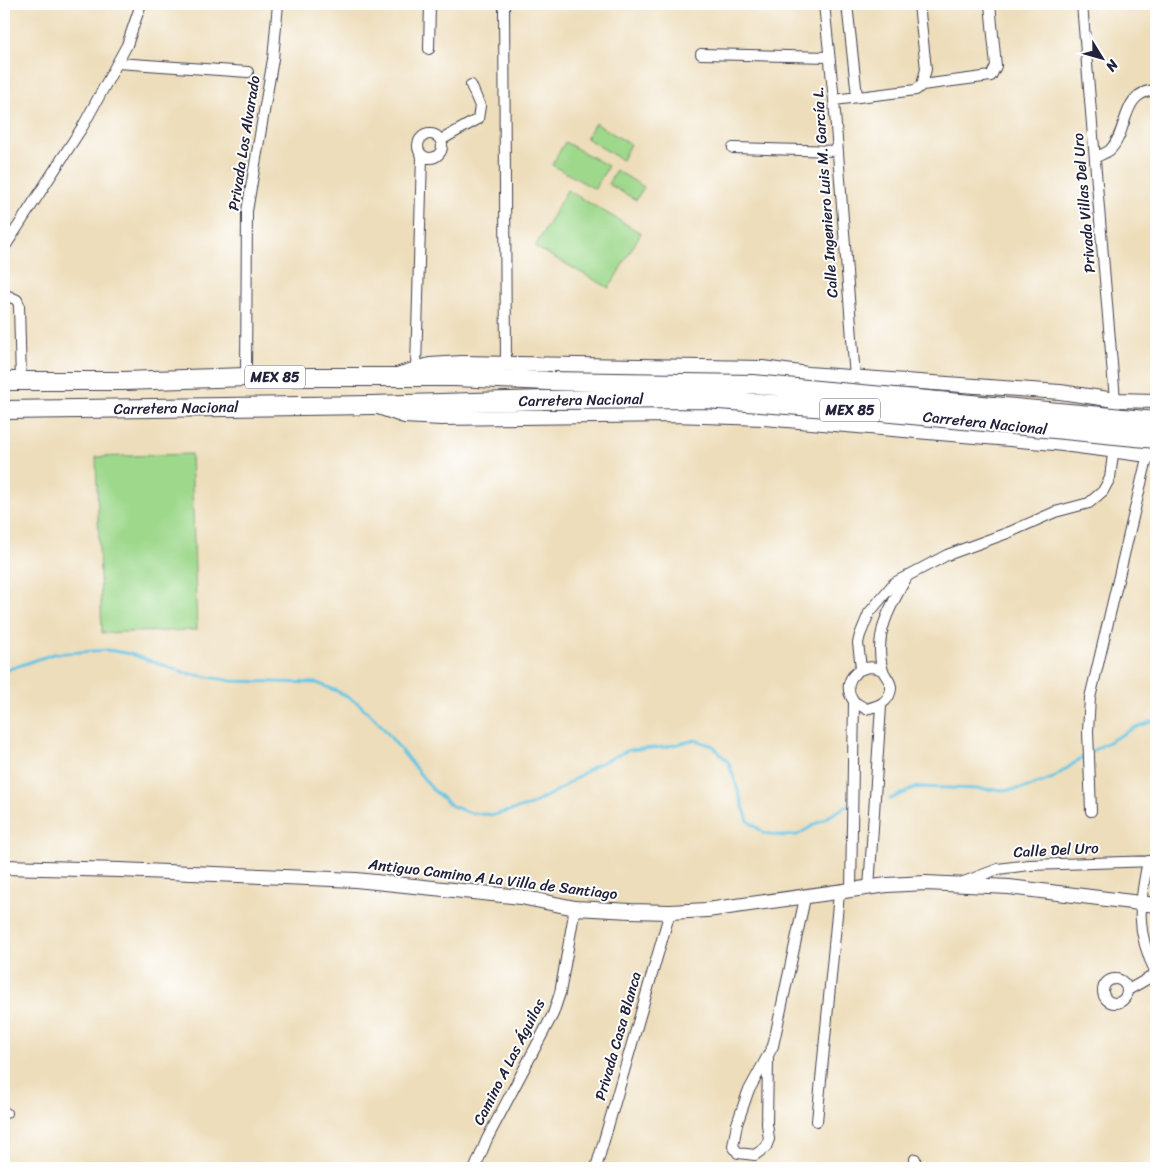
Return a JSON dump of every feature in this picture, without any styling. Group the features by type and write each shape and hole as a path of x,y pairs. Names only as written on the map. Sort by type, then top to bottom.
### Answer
{"highway":[{"name":"Carretera Nacional","path":"12,381 123,381 246,376 753,384 1156,421"},
{"name":"Carretera Nacional","path":"4,410 373,405 543,400 705,399 881,412 1154,449"}],"street":[{"path":"4,248 83,126 118,63 141,4"},
{"name":"Privada Los Alvarado","path":"246,376 247,211 272,67 278,4"},
{"path":"429,49 430,4"},
{"path":"504,4 506,363"},
{"name":"Calle Ingeniero Luis M. García L.","path":"824,4 834,100 854,378"},
{"path":"847,4 857,96"},
{"path":"919,4 926,69 922,85"},
{"path":"834,100 916,90 922,85 991,76 996,66 990,4"},
{"name":"Privada Villas Del Uro","path":"861,668 858,643 869,613 890,586 947,555 1010,532 1055,512 1089,503 1103,491 1110,478 1114,452 1116,400 1082,4"},
{"path":"701,54 829,58"},
{"path":"118,63 248,72"},
{"path":"441,140 478,119 480,106 470,84"},
{"path":"1096,157 1108,152 1115,143 1136,96 1147,90 1156,90"},
{"path":"416,368 422,156 418,148 420,139 429,134 441,140"},
{"path":"422,156 436,157 441,150 441,140"},
{"path":"733,148 838,151"},
{"path":"4,294 17,300 19,304 12,381"},
{"name":"MEX 85","path":"394,377 416,368 462,363 729,366 854,378 1060,392 1116,400 1156,401"},
{"path":"1055,443 1065,440 1072,434 1078,420 1076,405 1069,397 1060,392"},
{"name":"MEX 85","path":"373,405 404,416 421,418 674,415 764,418 1055,443 1114,452 1154,449"},
{"path":"1091,811 1088,745 1090,698 1154,449 1152,428 1156,414"},
{"path":"882,670 880,635 884,619 908,575"},
{"path":"818,1121 845,892 854,701 849,690 852,677 861,668 868,666 882,670 889,678 891,688 887,699 881,706 869,888"},
{"path":"854,701 866,708 881,706"},
{"path":"1128,990 1156,974 1144,940 1139,902 1152,861"},
{"name":"Calle Del Uro","path":"960,883 998,869 1029,865 1152,861"},
{"name":"Antiguo Camino A La Villa de Santiago","path":"4,867 130,870 374,882 521,897 576,908 670,912 805,898 897,885 960,883 1009,886 1156,905"},
{"path":"768,1058 768,1139 766,1147 756,1156 738,1153 733,1146 741,1109 748,1092 768,1058 784,1002 805,898"},
{"name":"Camino A Las Águilas","path":"474,1168 487,1139 553,1014 560,993 576,908"},
{"name":"Privada Casa Blanca","path":"596,1168 670,912"}],"green space":[{"path":"595,123 630,144 622,160 586,138"},
{"path":"565,142 608,166 595,189 552,165"},
{"path":"616,170 644,187 636,200 608,184"},
{"path":"567,190 641,233 609,288 535,247"},
{"path":"191,454 197,630 102,633 96,457"}],"waterway":[{"path":"4,671 53,654 108,650 131,654 185,673 232,681 317,683 337,691 358,703 380,724 433,790 452,806 471,813 494,815 531,805 560,789 594,766 629,750 665,747 695,740 713,746 729,763 748,821 764,833 784,836 797,835 850,804"},
{"path":"1092,751 1134,728 1156,720"},
{"path":"890,799 918,787 1010,790 1029,787 1053,778 1086,755"}]}
